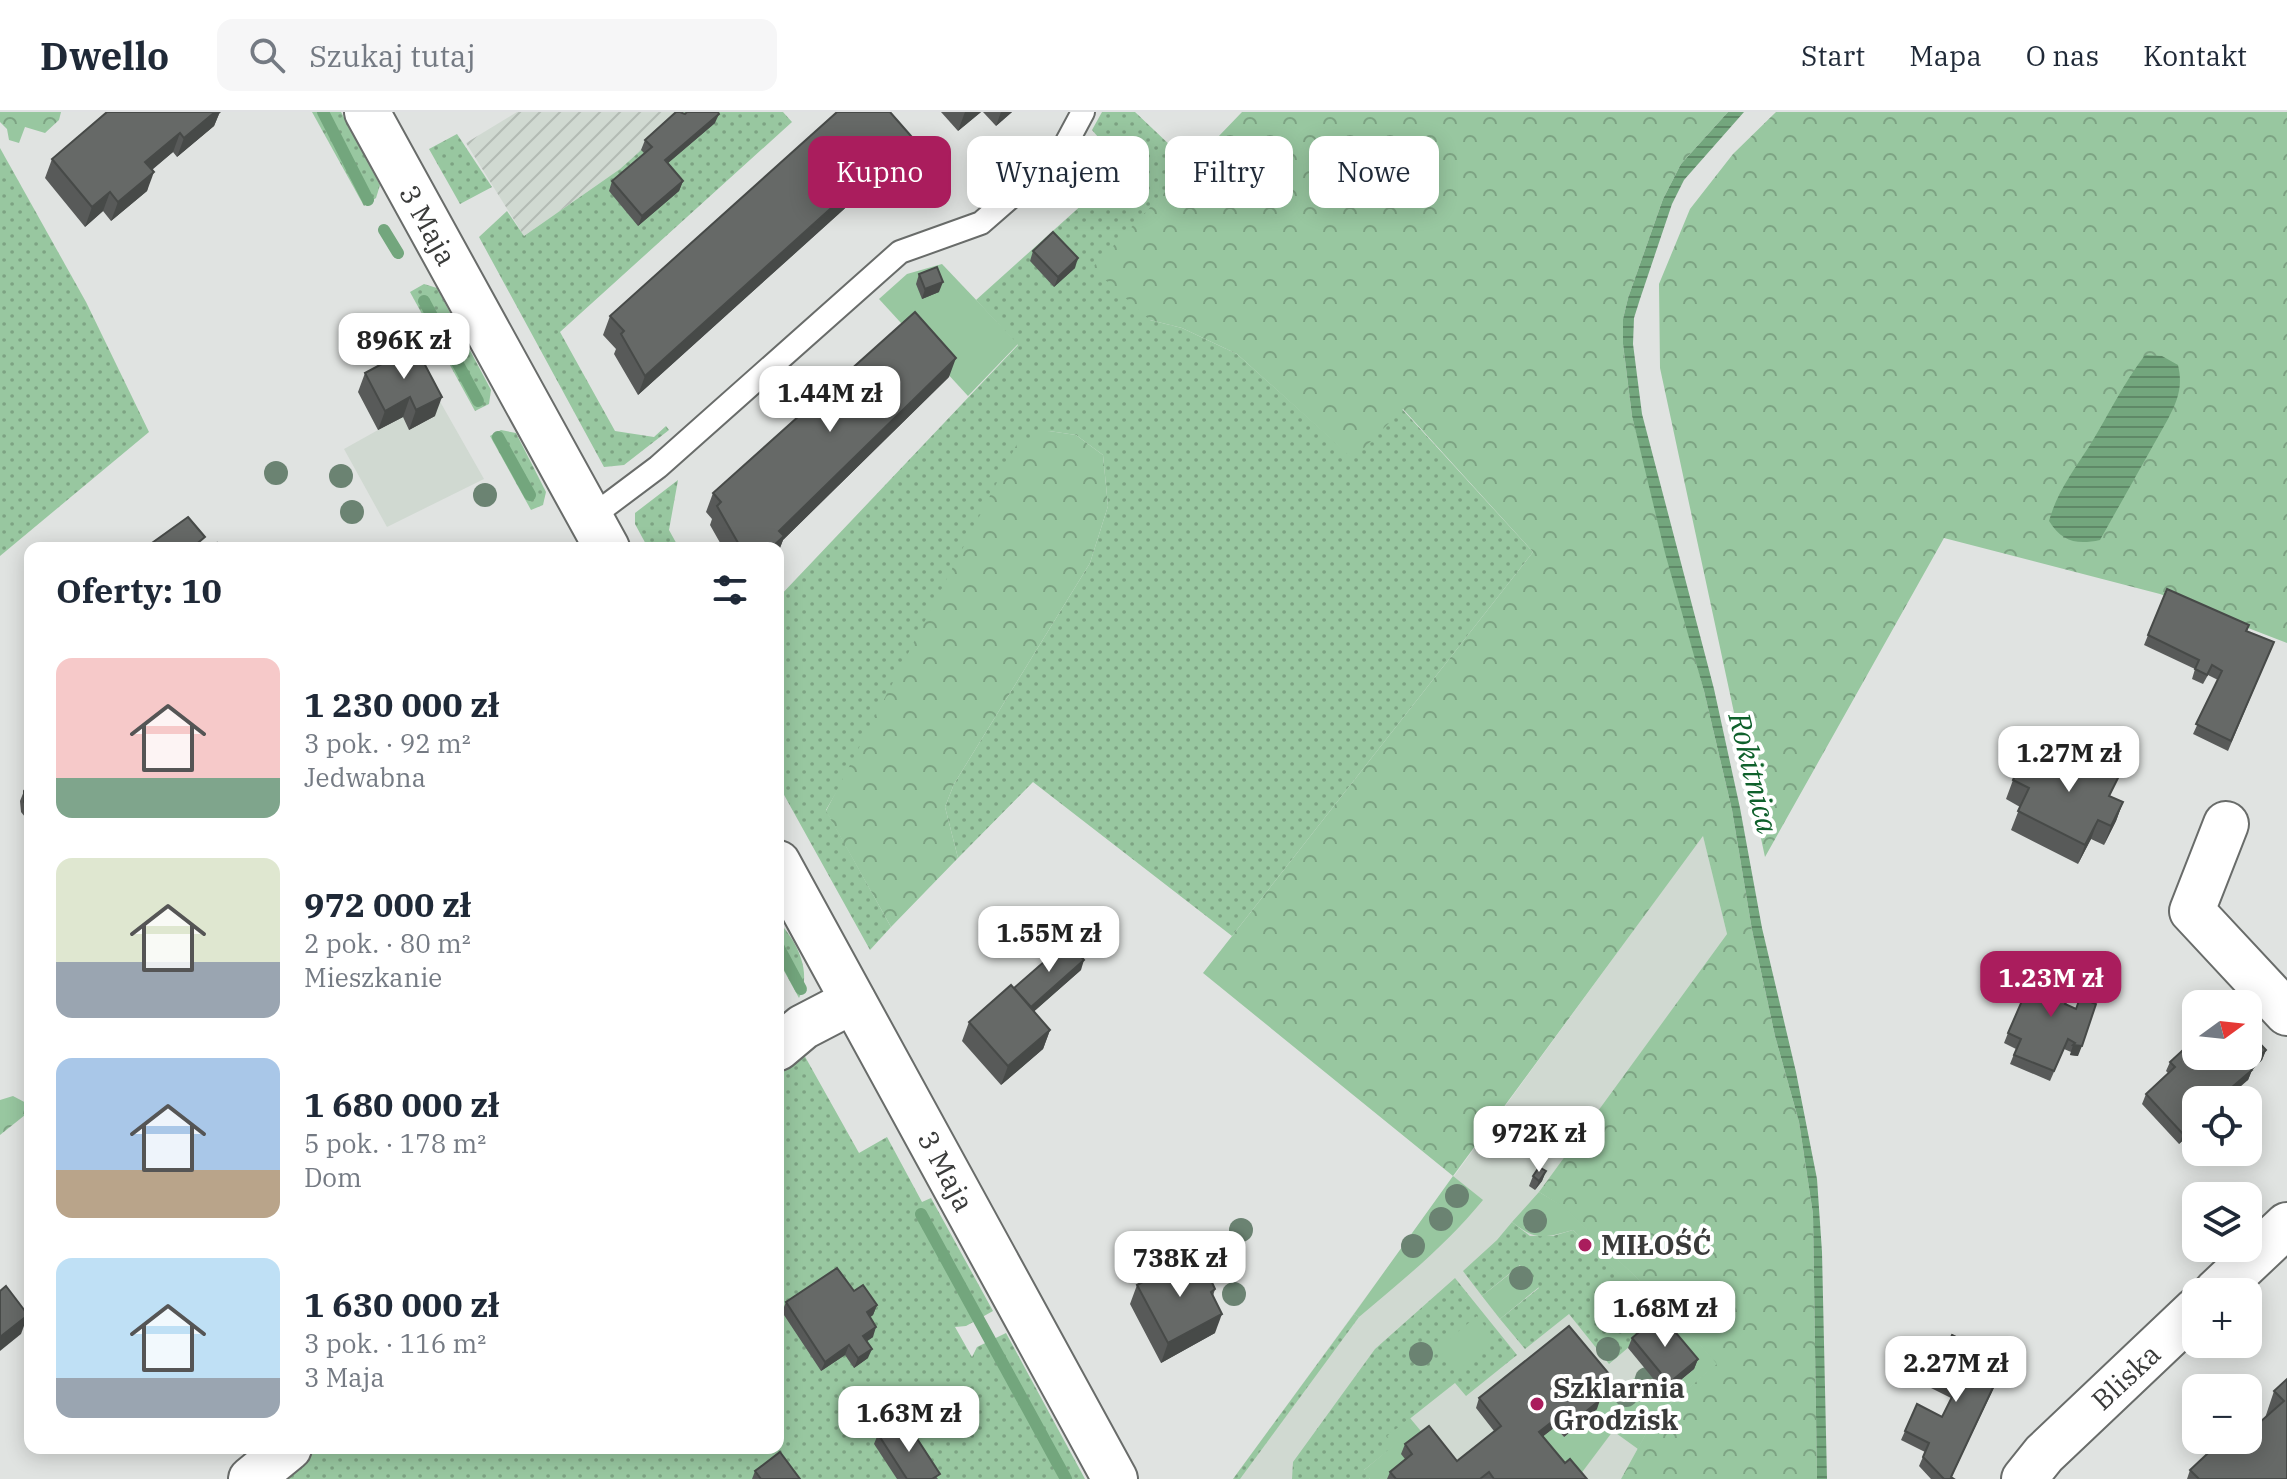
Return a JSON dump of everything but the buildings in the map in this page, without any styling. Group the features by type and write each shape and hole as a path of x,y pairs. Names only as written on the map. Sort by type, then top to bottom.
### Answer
{"street":[{"name":"3 Maja","path":"367,112 599,533"},
{"path":"2226,824 2192,911 2287,1013"},
{"name":"3 Maja","path":"784,874 1115,1479"},
{"path":"784,1043 803,1027 853,1001"},
{"path":"2231,1278 2287,1225"},
{"name":"Bliska","path":"2024,1479 2044,1454 2182,1323"},
{"path":"251,1479 282,1454"}],"lane":[{"path":"599,533 658,467 900,252 981,223 1061,153 1083,112"}],"shaded area":[{"path":"517,112 684,112 620,169 524,236 466,143"},
{"path":"1728,112 1744,112 1684,180 1672,204 1634,318 1633,344 1642,414 1714,689 1817,1179 1822,1252 1827,1479 1817,1479 1813,1214 1799,1122 1775,1036 1752,930 1732,810 1704,691 1665,553 1632,416 1623,344 1623,319 1628,298 1663,199 1681,164"},
{"path":"2145,355 2162,356 2178,365 2180,386 2174,406 2100,540 2084,542 2065,538 2049,521 2052,510 2066,482"},
{"path":"417,361 484,479 387,527 344,449 378,430 358,392"},
{"path":"1703,835 1727,934 1540,1192 1717,1364 1655,1417 1621,1479 1233,1479"}],"green space":[{"path":"0,112 61,112 59,120 45,133 25,127 19,143 9,140 7,129 0,122"},
{"path":"312,112 341,112 380,185 376,198 364,206"},
{"path":"684,112 783,112 792,122 560,332 615,431 654,437 666,426 669,430 624,465 604,467 479,237 507,211 524,236 620,169"},
{"path":"1102,112 1135,112 1165,140 1165,208 1181,208 1150,320 1182,328 1237,354 1353,458 1402,409 1533,552 1232,936 1033,782 958,858 945,807 954,784 1090,563 1108,506 1103,455 1076,435 1049,431 826,810 891,927 870,950 784,795 784,592 1018,345 976,300 1078,208 1149,208 1149,136 1097,136 1092,130"},
{"path":"1242,112 1728,112 1681,164 1663,199 1628,298 1623,319 1623,344 1632,416 1704,691 1732,810 1752,930 1775,1036 1799,1122 1813,1214 1817,1479 1621,1479 1655,1417 1716,1364 1672,1312 1563,1207 1539,1192 1727,934 1703,836 1453,1176 1203,973 1533,552 1403,409 1353,459 1237,354 1182,328 1150,320 1092,268 1165,192 1165,208 1293,208 1293,136 1219,136"},
{"path":"1776,112 2287,112 2287,643 2160,594 1944,538 1765,857 1660,368 1659,284 1690,209 1733,154"},
{"path":"457,134 492,187 460,204 429,149"},
{"path":"0,148 86,302 149,432 0,556"},
{"path":"942,264 1018,344 968,396 879,299 907,274"},
{"path":"424,284 437,288 491,390 489,404 475,411 410,292"},
{"path":"501,430 516,433 546,492 543,505 531,510 490,436"},
{"path":"1049,431 1076,435 1103,455 1108,506 1090,563 954,784 945,807 958,858 891,927 826,811 1018,442"},
{"path":"678,480 669,530 676,542 645,542 635,524 635,513"},
{"path":"784,928 796,947 803,967 803,988 799,998 784,971"},
{"path":"803,1053 859,1153 887,1137 922,1202 931,1198 993,1311 966,1326 955,1327 972,1357 977,1347 1006,1333 1085,1479 283,1479 311,1454 784,1454 784,1068"},
{"path":"13,1096 24,1102 24,1116 0,1135 0,1100"},
{"path":"1453,1176 1483,1200 1408,1276 1359,1317 1354,1314"},
{"path":"1539,1192 1563,1206 1672,1312 1717,1364 1655,1417 1638,1449 1613,1431 1577,1479 1536,1442 1555,1427 1564,1437 1596,1410 1590,1399 1606,1385 1607,1379 1619,1391 1645,1369 1666,1393 1694,1369 1626,1288 1629,1284 1573,1230 1541,1236 1512,1222"},
{"path":"1512,1222 1530,1236 1553,1236 1573,1230 1630,1284 1626,1288 1656,1324 1609,1364 1569,1314 1525,1349 1500,1319 1539,1288 1520,1265 1482,1296 1463,1271"},
{"path":"1521,1265 1539,1287 1500,1319 1482,1296"},
{"path":"1455,1278 1517,1355 1466,1396 1455,1383 1388,1436 1395,1445 1364,1470 1370,1479 1292,1479 1293,1462 1375,1349"},
{"path":"1354,1314 1359,1317 1240,1479 1233,1479"},
{"path":"1477,1316 1495,1339 1457,1371 1438,1348"},
{"path":"1410,1418 1425,1436 1402,1454 1409,1463 1389,1479 1370,1479 1363,1471 1394,1445 1387,1436"}],"waterway":[{"path":"323,112 368,200"},
{"path":"384,230 398,253"},
{"path":"424,301 478,401"},
{"path":"498,437 530,495"},
{"path":"784,957 801,989"},
{"path":"921,1214 1066,1479"}],"place":[{"name":"MIŁOŚĆ","path":"1585,1245"},
{"name":"Szklarnia Grodzisk","path":"1537,1404"}],"water label":[{"name":"Rokitnica","path":"1753,773"}]}
